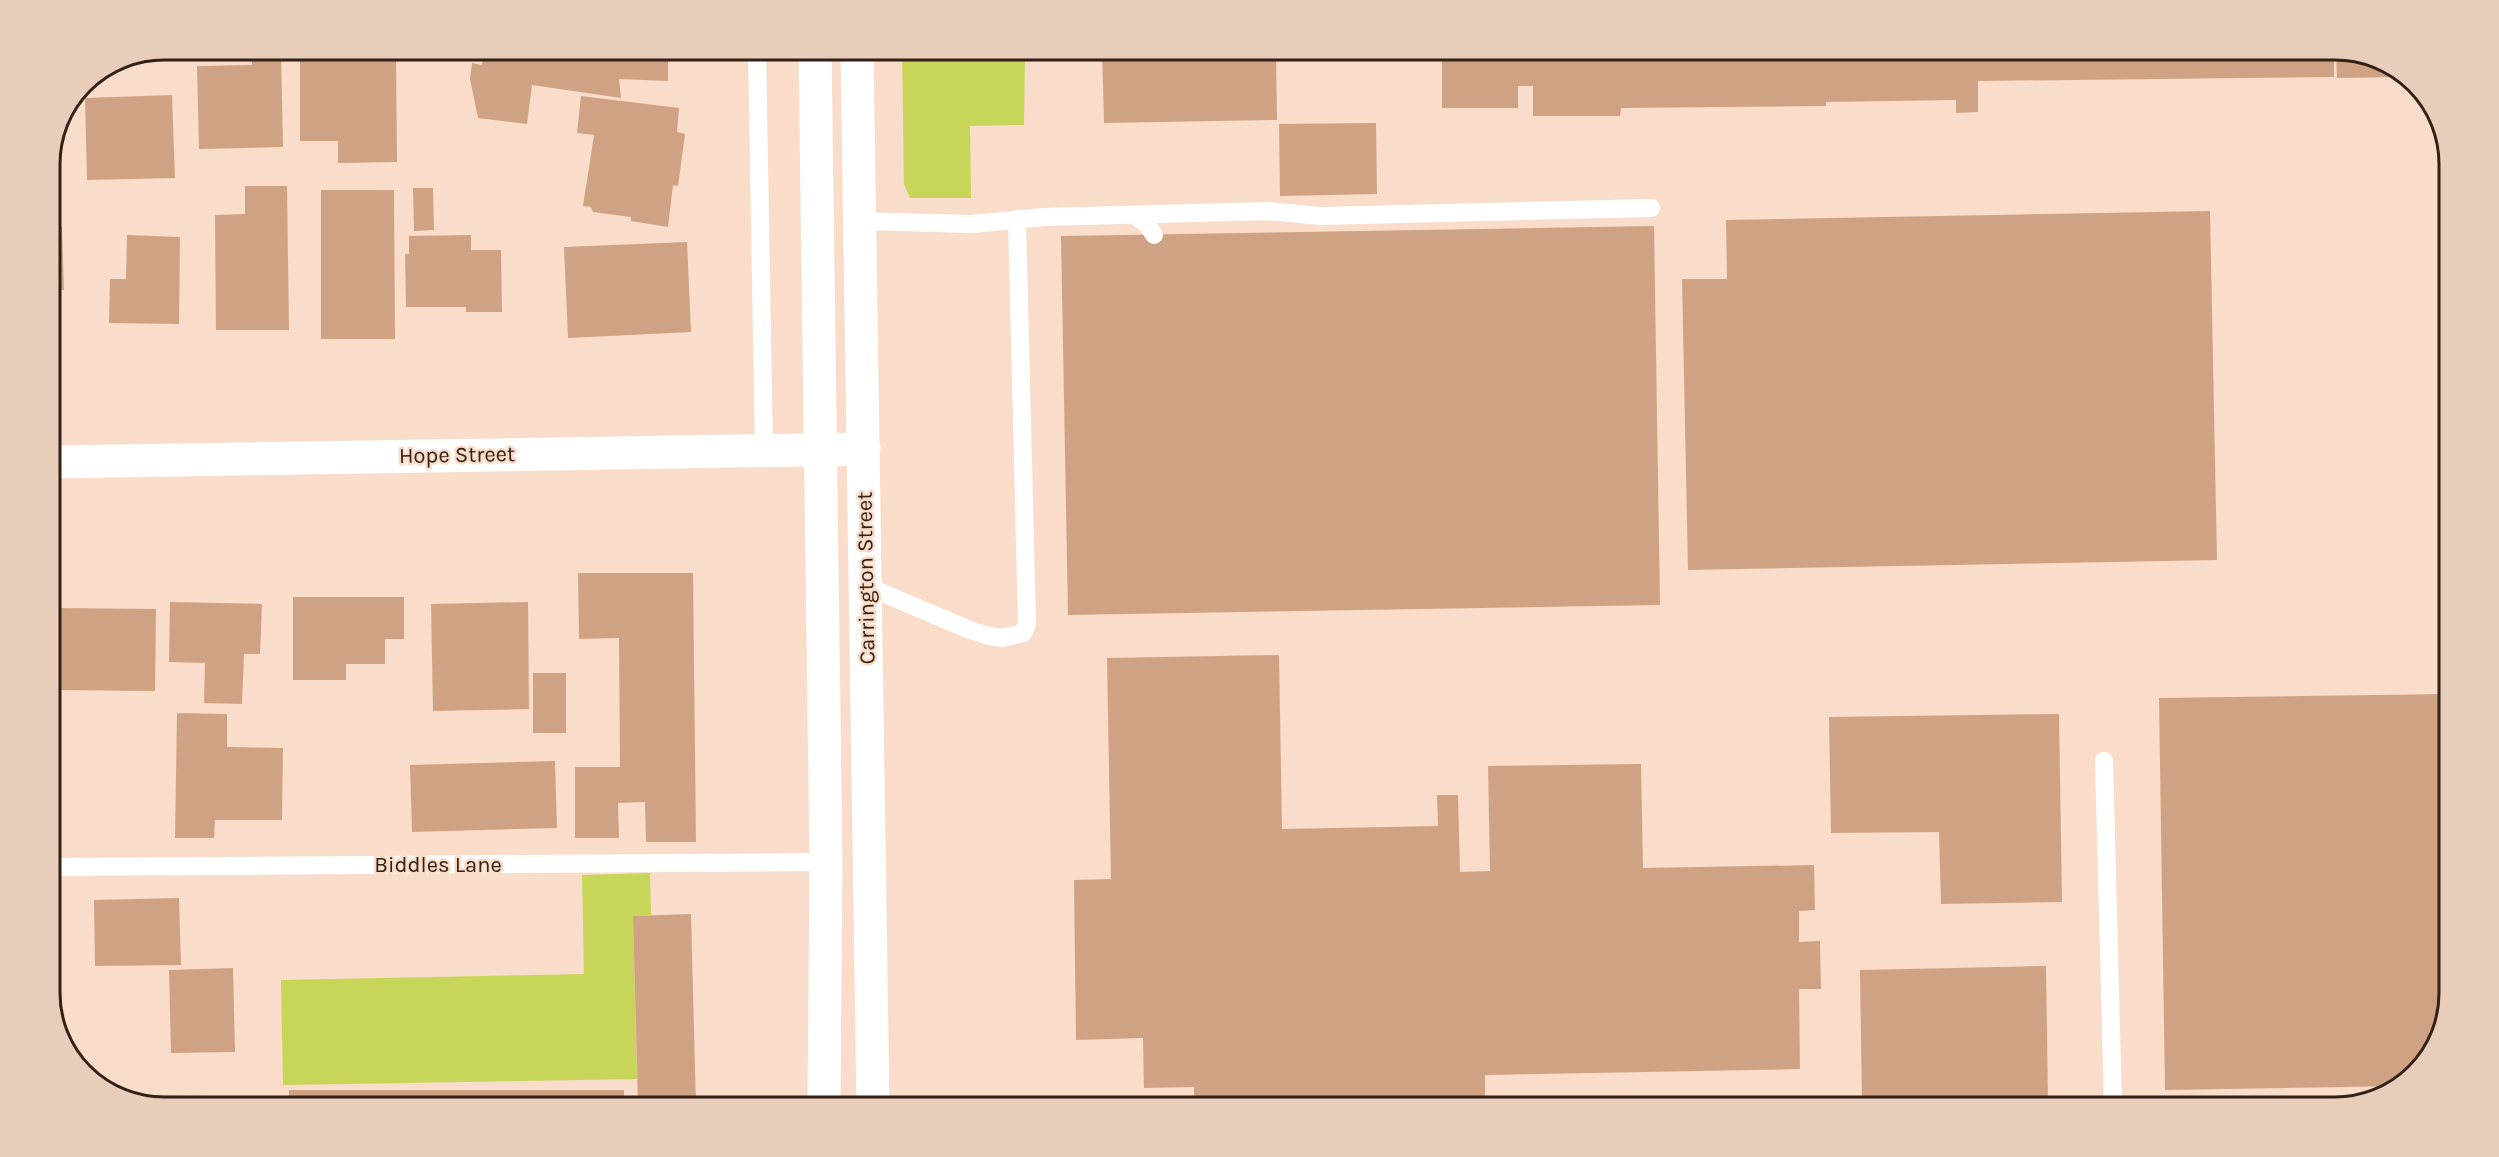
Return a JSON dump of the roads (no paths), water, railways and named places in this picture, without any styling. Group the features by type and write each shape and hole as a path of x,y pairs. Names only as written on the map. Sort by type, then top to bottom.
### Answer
{"main road":[{"name":"Carrington Street","path":"814,60 826,862 824,1097"},
{"name":"Carrington Street","path":"857,60 873,1097"},
{"name":"Hope Street","path":"60,462 864,449"}],"lane":[{"path":"757,60 764,450"},
{"path":"860,221 972,224 1017,219 1268,211 1321,216 1651,208"},
{"path":"1134,215 1147,224 1154,235"},
{"path":"866,586 989,636 1012,637 1023,633 1026,624 1017,219"},
{"path":"2104,761 2113,1097"},
{"name":"Biddles Lane","path":"60,867 826,862"}]}
